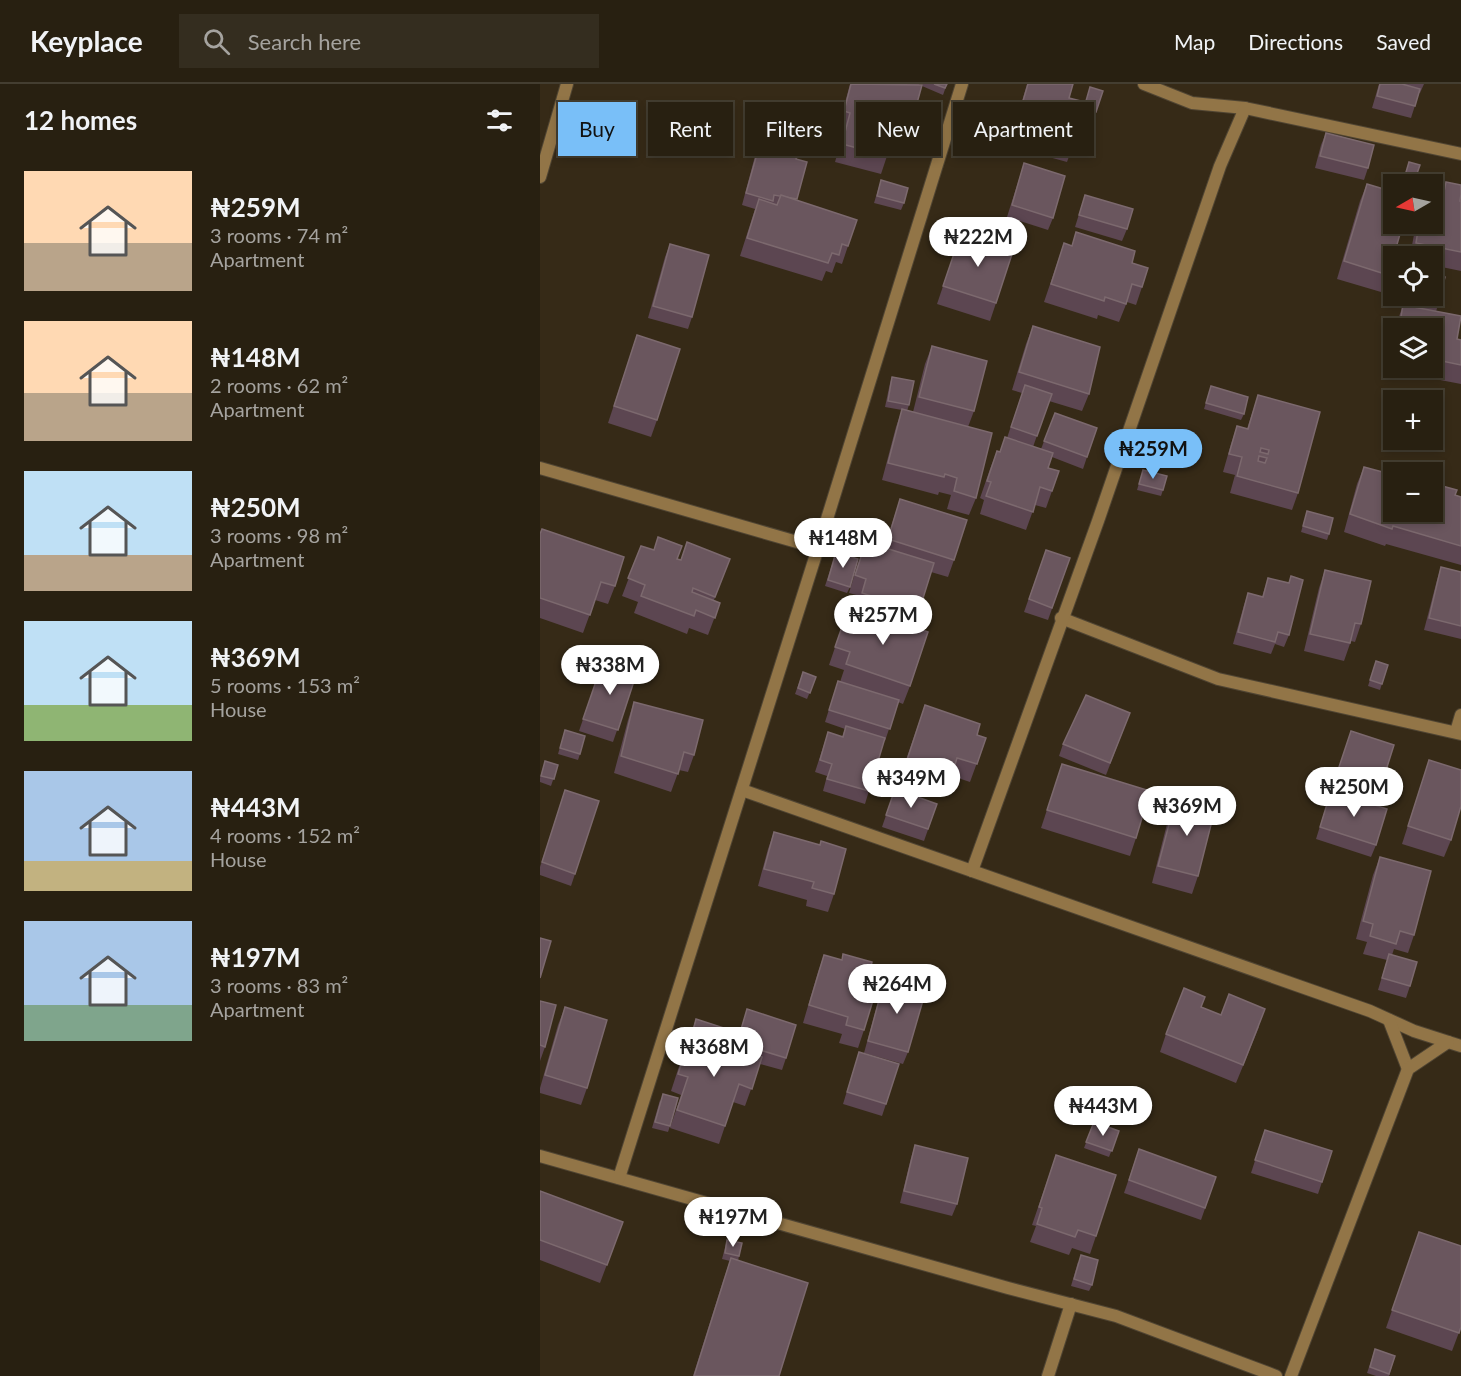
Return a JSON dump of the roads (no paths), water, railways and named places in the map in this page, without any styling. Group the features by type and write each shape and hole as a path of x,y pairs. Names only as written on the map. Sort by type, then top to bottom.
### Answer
{"street":[{"path":"540,177 567,84"},
{"path":"619,1178 962,84"},
{"path":"1144,84 1192,103 1245,108 1461,154"},
{"path":"972,871 1061,618 1098,521 1220,166 1245,108"},
{"path":"540,468 818,548"},
{"path":"1061,618 1218,679 1458,733 1461,715"},
{"path":"742,790 1461,1046"},
{"path":"1389,1020 1408,1069"},
{"path":"1291,1376 1408,1069 1448,1042"},
{"path":"540,1156 1116,1316 1276,1376"},
{"path":"1048,1376 1071,1304"}]}
